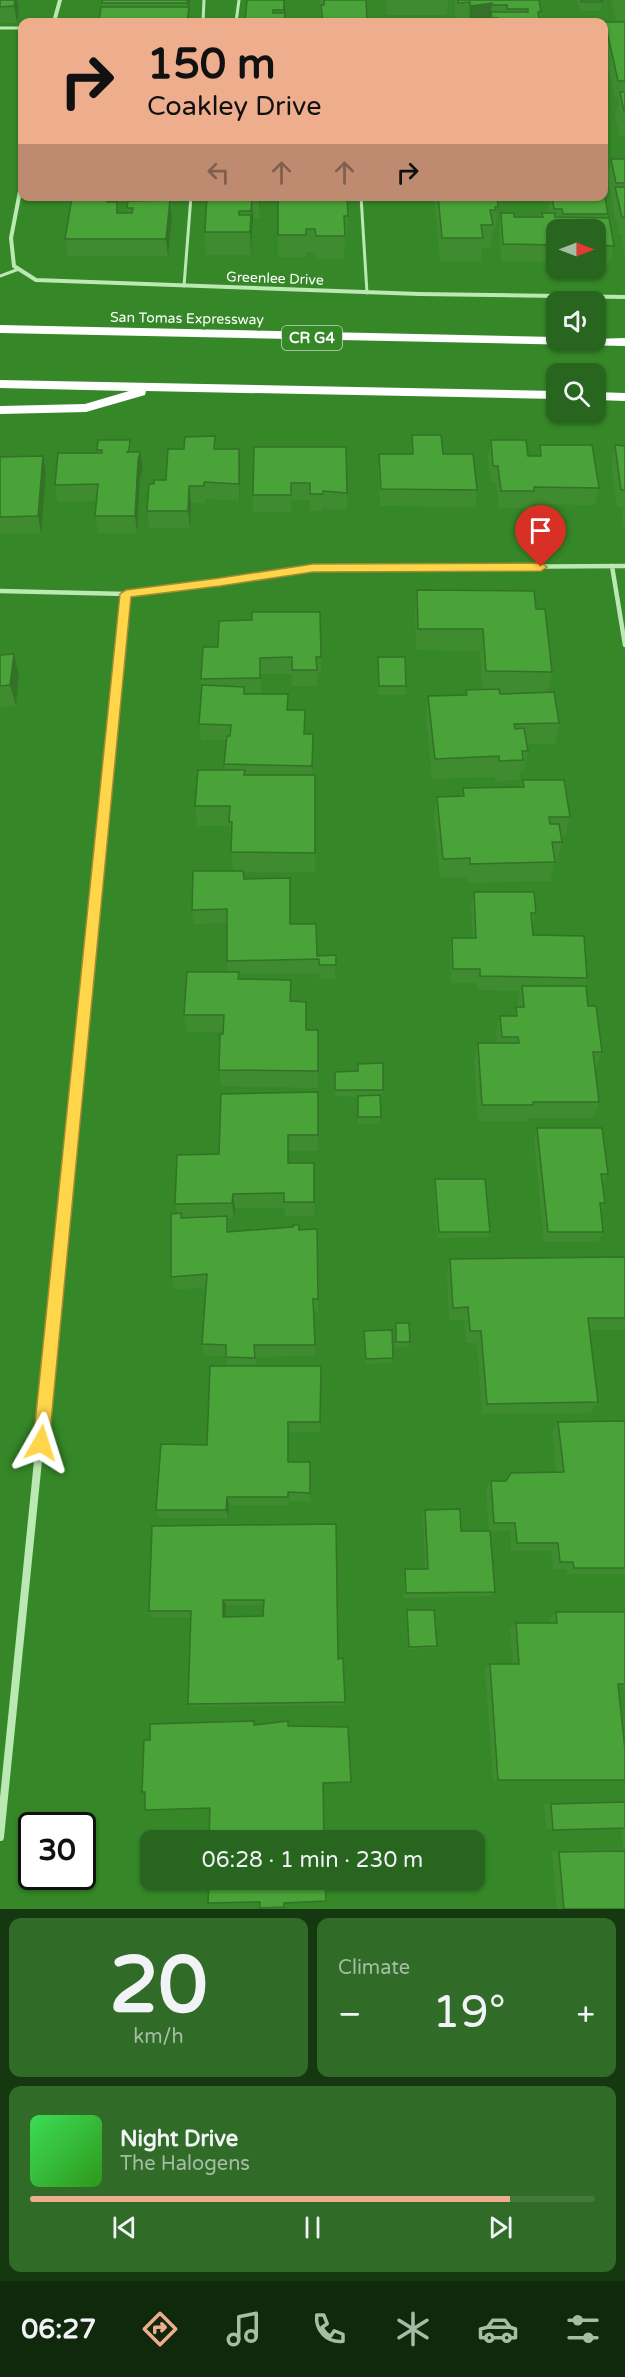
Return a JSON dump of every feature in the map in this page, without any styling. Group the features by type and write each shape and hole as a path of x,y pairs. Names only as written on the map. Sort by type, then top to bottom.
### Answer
{"highway":[{"name":"San Tomas Expressway","path":"0,329 625,342"},
{"path":"0,384 546,395"},
{"path":"0,410 86,408 155,388"},
{"path":"606,396 625,397"}],"street":[{"path":"55,18 60,0"},
{"path":"18,201 11,237 14,266 19,269"},
{"name":"Greenlee Drive","path":"19,269 36,280 367,292 625,297"},
{"path":"612,566 625,645"},
{"path":"0,591 126,594 313,568 625,566"},
{"path":"0,1837 126,594"}],"lane":[{"path":"203,18 204,0"},
{"path":"237,18 239,0"},
{"path":"0,28 18,28"},
{"path":"184,286 191,201"},
{"path":"362,201 367,292"},
{"path":"0,276 19,269"}],"building":[{"path":"0,0 15,0 14,6 0,7"},
{"path":"102,0 188,0 187,3 102,3"},
{"path":"247,0 284,0 284,10 273,10 273,13 285,13 284,18 245,18"},
{"path":"324,0 366,0 367,18 323,18 321,5 324,5"},
{"path":"458,0 539,0 541,12 538,12 539,18 492,18 491,12 528,12 528,9 507,9 507,5 492,5 492,3 470,6 470,2 458,3"},
{"path":"581,0 602,0 602,2 581,2"},
{"path":"101,7 189,7 188,18 100,18"},
{"path":"608,22 625,22 625,81 618,81 608,36"},
{"path":"620,92 625,92 625,111 624,111"},
{"path":"611,159 625,159 625,183 616,183"},
{"path":"615,187 625,187 625,217 622,217"},
{"path":"71,201 117,202 117,213 132,213 133,208 127,208 128,201 170,201 166,239 65,239"},
{"path":"207,201 252,201 251,211 239,211 239,215 251,215 250,232 205,232"},
{"path":"278,201 347,201 348,216 344,216 345,236 316,236 315,229 306,229 306,235 278,235"},
{"path":"438,201 497,201 496,210 490,210 493,225 481,225 483,238 442,238"},
{"path":"553,201 606,201 608,214 563,214 562,209 554,209"},
{"path":"501,213 514,213 514,217 543,217 542,213 555,213 555,217 609,218 614,246 606,246 606,219 546,219 546,245 503,244"},
{"path":"412,435 441,435 443,454 473,454 477,490 381,489 379,454 413,454"},
{"path":"215,436 214,449 239,449 239,484 204,482 204,486 189,486 188,511 147,511 149,484 154,484 154,480 166,480 168,449 184,449 185,437"},
{"path":"98,440 130,440 127,452 140,452 135,516 95,516 98,484 55,485 58,453 102,453 102,450 97,450"},
{"path":"491,440 526,440 528,456 541,456 540,445 592,445 599,488 534,487 534,491 501,491 498,466 493,466"},
{"path":"615,445 625,446 625,490 621,490"},
{"path":"254,447 346,447 347,493 323,491 323,494 310,494 310,483 291,483 291,495 253,495"},
{"path":"43,456 38,516 0,517 0,457"},
{"path":"417,590 534,591 536,609 545,609 552,672 486,671 483,629 418,629"},
{"path":"252,612 320,612 321,657 316,657 317,670 292,670 292,657 260,658 260,678 201,679 203,647 218,647 219,621 252,620"},
{"path":"14,654 10,685 0,686 0,655"},
{"path":"378,657 405,657 406,686 379,686"},
{"path":"202,685 244,687 244,694 288,694 287,710 305,710 304,734 313,734 312,766 224,764 227,736 230,736 231,725 199,724"},
{"path":"499,689 500,694 554,692 559,723 514,724 515,729 524,728 528,751 522,751 523,760 499,761 499,756 435,759 428,696 467,695 466,690"},
{"path":"198,770 245,770 244,775 315,775 315,853 231,852 230,806 195,806"},
{"path":"523,780 564,780 570,817 549,817 550,824 559,824 562,842 552,842 555,862 470,864 470,858 443,859 437,797 464,796 463,788 524,787"},
{"path":"193,871 243,871 244,879 290,878 290,924 316,924 317,956 336,955 336,965 319,965 319,959 227,961 227,909 192,910"},
{"path":"474,892 534,892 536,913 531,913 533,935 584,936 587,978 480,976 480,969 453,969 452,938 476,938"},
{"path":"187,972 239,972 238,979 291,980 290,1001 306,1002 306,1030 318,1030 318,1071 219,1070 220,1034 223,1034 224,1015 184,1015"},
{"path":"522,986 586,986 588,1006 596,1006 602,1052 593,1052 599,1102 482,1105 478,1043 519,1043 518,1037 502,1037 500,1016 517,1016 516,1007 524,1007"},
{"path":"383,1063 383,1090 335,1090 335,1072 358,1071 358,1064"},
{"path":"318,1092 318,1135 288,1135 288,1163 314,1163 314,1202 284,1202 284,1193 233,1194 232,1203 175,1204 177,1155 219,1154 221,1094"},
{"path":"380,1095 381,1117 358,1117 358,1096"},
{"path":"537,1128 602,1128 608,1174 601,1174 605,1203 600,1203 603,1232 548,1232"},
{"path":"435,1179 485,1179 490,1232 439,1232"},
{"path":"181,1213 181,1218 227,1216 227,1232 293,1227 293,1225 299,1225 299,1230 317,1229 318,1299 313,1299 315,1345 254,1345 255,1358 226,1357 226,1345 202,1344 207,1274 171,1277 171,1214"},
{"path":"625,1257 625,1318 588,1318 598,1402 487,1404 481,1331 470,1331 468,1307 453,1308 450,1259"},
{"path":"396,1323 409,1323 410,1342 396,1342"},
{"path":"392,1330 393,1358 366,1359 364,1331"},
{"path":"210,1366 321,1366 320,1422 288,1422 288,1462 310,1462 310,1493 288,1492 288,1497 227,1497 226,1510 156,1510 161,1444 207,1445"},
{"path":"625,1421 625,1568 574,1568 573,1562 560,1562 558,1543 517,1543 515,1523 494,1523 491,1481 506,1481 511,1473 564,1472 558,1422"},
{"path":"460,1509 461,1531 490,1531 495,1592 406,1593 405,1569 428,1569 425,1510"},
{"path":"336,1524 338,1659 343,1658 345,1702 188,1704 191,1611 149,1611 152,1526","holes":["223,1600 264,1600 263,1616 223,1617"]},
{"path":"407,1610 434,1610 437,1646 409,1647"},
{"path":"556,1612 625,1612 625,1684 618,1684 625,1750 625,1780 498,1780 490,1664 519,1664 516,1623 557,1623"},
{"path":"254,1721 254,1725 288,1721 288,1726 348,1727 351,1782 323,1783 324,1830 209,1830 210,1808 145,1810 145,1792 142,1792 144,1740 150,1740 150,1724"},
{"path":"625,1802 625,1828 553,1830 551,1804"},
{"path":"625,1851 625,1909 564,1909 559,1852"},
{"path":"209,1890 325,1890 326,1901 284,1903 284,1907 260,1908 260,1902 208,1903"}],"route":[{"path":"41,1443 126,594 313,568 541,567"}]}
